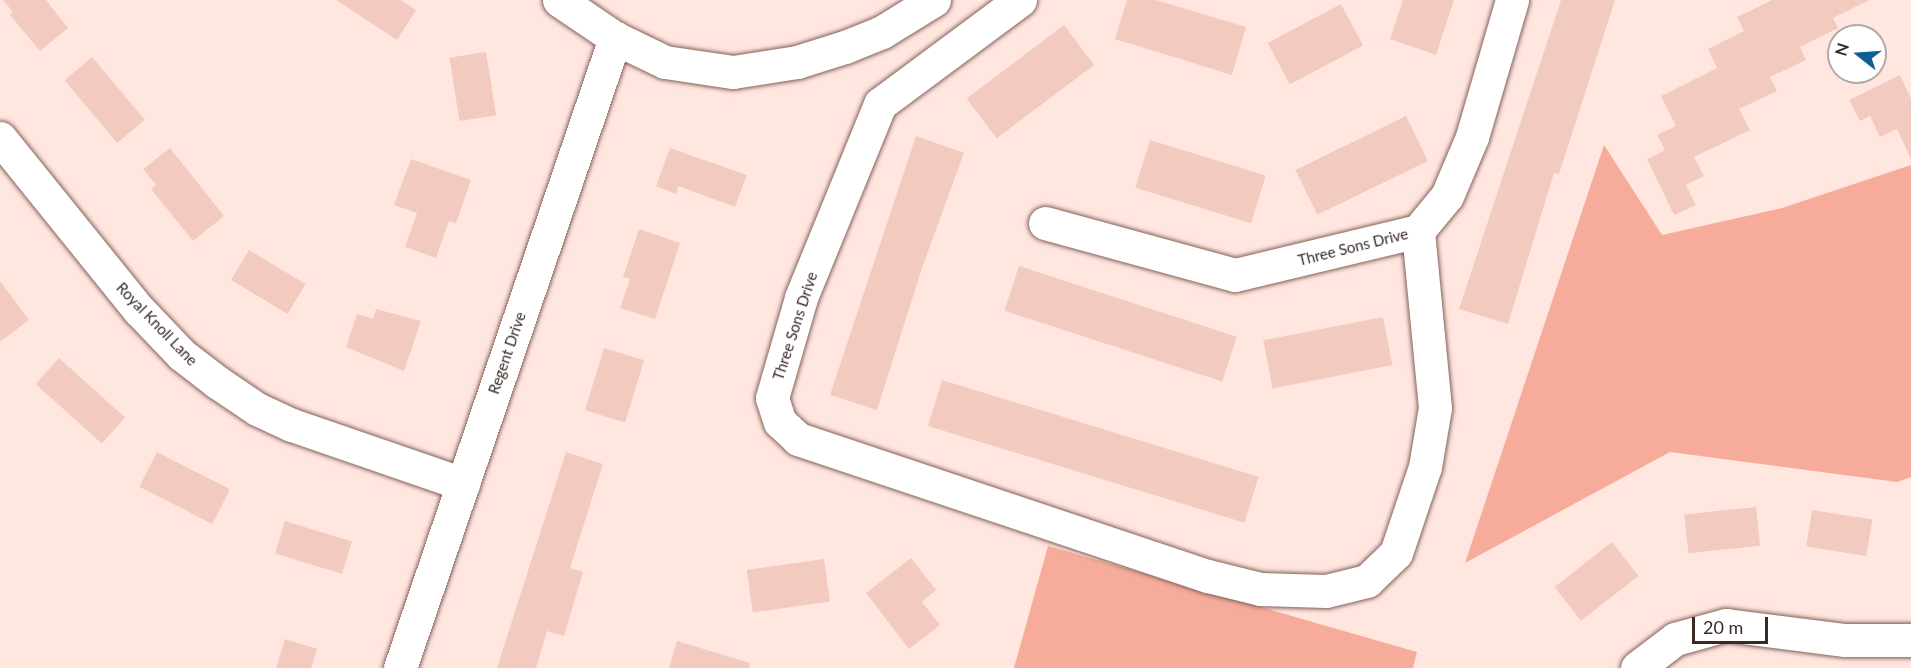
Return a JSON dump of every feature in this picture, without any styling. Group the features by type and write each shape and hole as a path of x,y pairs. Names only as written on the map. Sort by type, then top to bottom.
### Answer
{"street":[{"path":"559,0 615,38 665,62 702,70 765,69 816,56 882,32 934,0"},
{"name":"Three Sons Drive","path":"1020,0 879,104 801,298 772,398 780,422 798,440 1208,576 1260,589 1326,591 1367,581 1396,553 1425,466 1435,408 1418,231"},
{"name":"Three Sons Drive","path":"1045,223 1235,275 1418,231 1447,196 1472,137 1512,0"},
{"name":"Regent Drive","path":"400,668 615,38"},
{"name":"Royal Knoll Lane","path":"0,138 139,310 182,355 217,382 257,409 292,425 463,484"},
{"path":"1636,668 1675,639 1726,626 1845,640 1911,640"}],"shaded area":[{"path":"1604,145 1662,235 1782,208 1911,165 1911,477 1897,482 1670,452 1465,563"},
{"path":"1048,546 1417,652 1413,668 1014,668"}],"building":[{"path":"3,0 46,0 68,28 40,51 10,15 13,12"},
{"path":"336,0 401,0 416,10 397,40"},
{"path":"1127,0 1156,0 1246,27 1232,75 1115,39"},
{"path":"1403,0 1454,0 1436,55 1390,39"},
{"path":"1561,0 1615,0 1559,174 1554,173 1508,324 1459,309"},
{"path":"1772,0 1869,0 1833,18 1836,24 1827,24 1827,34 1800,47 1806,60 1770,77 1777,91 1739,109 1750,130 1694,157 1704,176 1686,185 1696,205 1674,215 1647,159 1665,150 1657,135 1676,126 1661,96 1717,68 1708,49 1744,31 1737,17"},
{"path":"1341,4 1363,45 1290,84 1268,43"},
{"path":"1064,25 1094,65 997,138 967,98"},
{"path":"486,52 496,115 459,121 449,58"},
{"path":"92,57 145,120 117,143 64,80"},
{"path":"1900,75 1911,99 1911,159 1897,129 1880,137 1870,116 1860,121 1849,100 1882,84 1887,84 1887,81"},
{"path":"1406,116 1428,161 1317,215 1295,170"},
{"path":"916,136 964,153 922,268 877,410 830,395"},
{"path":"1150,140 1266,175 1251,223 1135,188"},
{"path":"170,148 224,216 193,241 151,189 156,185 143,169"},
{"path":"670,148 747,175 735,207 678,186 676,194 656,186"},
{"path":"411,159 471,180 456,223 449,221 436,258 405,247 417,213 394,205"},
{"path":"639,229 680,243 655,319 620,308 630,279 623,277"},
{"path":"249,250 306,284 288,314 231,280"},
{"path":"1019,266 1237,337 1222,381 1004,311"},
{"path":"0,281 29,320 0,342"},
{"path":"376,309 421,321 404,371 346,347 357,314 373,319"},
{"path":"1383,317 1392,365 1273,388 1263,340"},
{"path":"604,348 644,360 625,422 585,410"},
{"path":"59,358 125,418 102,444 36,384"},
{"path":"942,380 1259,477 1245,523 928,426"},
{"path":"157,452 230,489 212,524 139,487"},
{"path":"566,452 603,464 570,568 583,572 564,636 547,631 536,668 497,668"},
{"path":"1756,507 1760,546 1688,553 1684,515"},
{"path":"1812,510 1872,520 1866,556 1806,547"},
{"path":"285,521 352,541 342,574 275,554"},
{"path":"1612,542 1638,576 1581,621 1554,587"},
{"path":"911,558 936,590 922,602 940,625 909,649 866,593"},
{"path":"824,559 830,602 753,612 747,570"},
{"path":"285,639 317,649 311,668 276,668"},
{"path":"677,641 750,663 749,668 669,668"}]}
